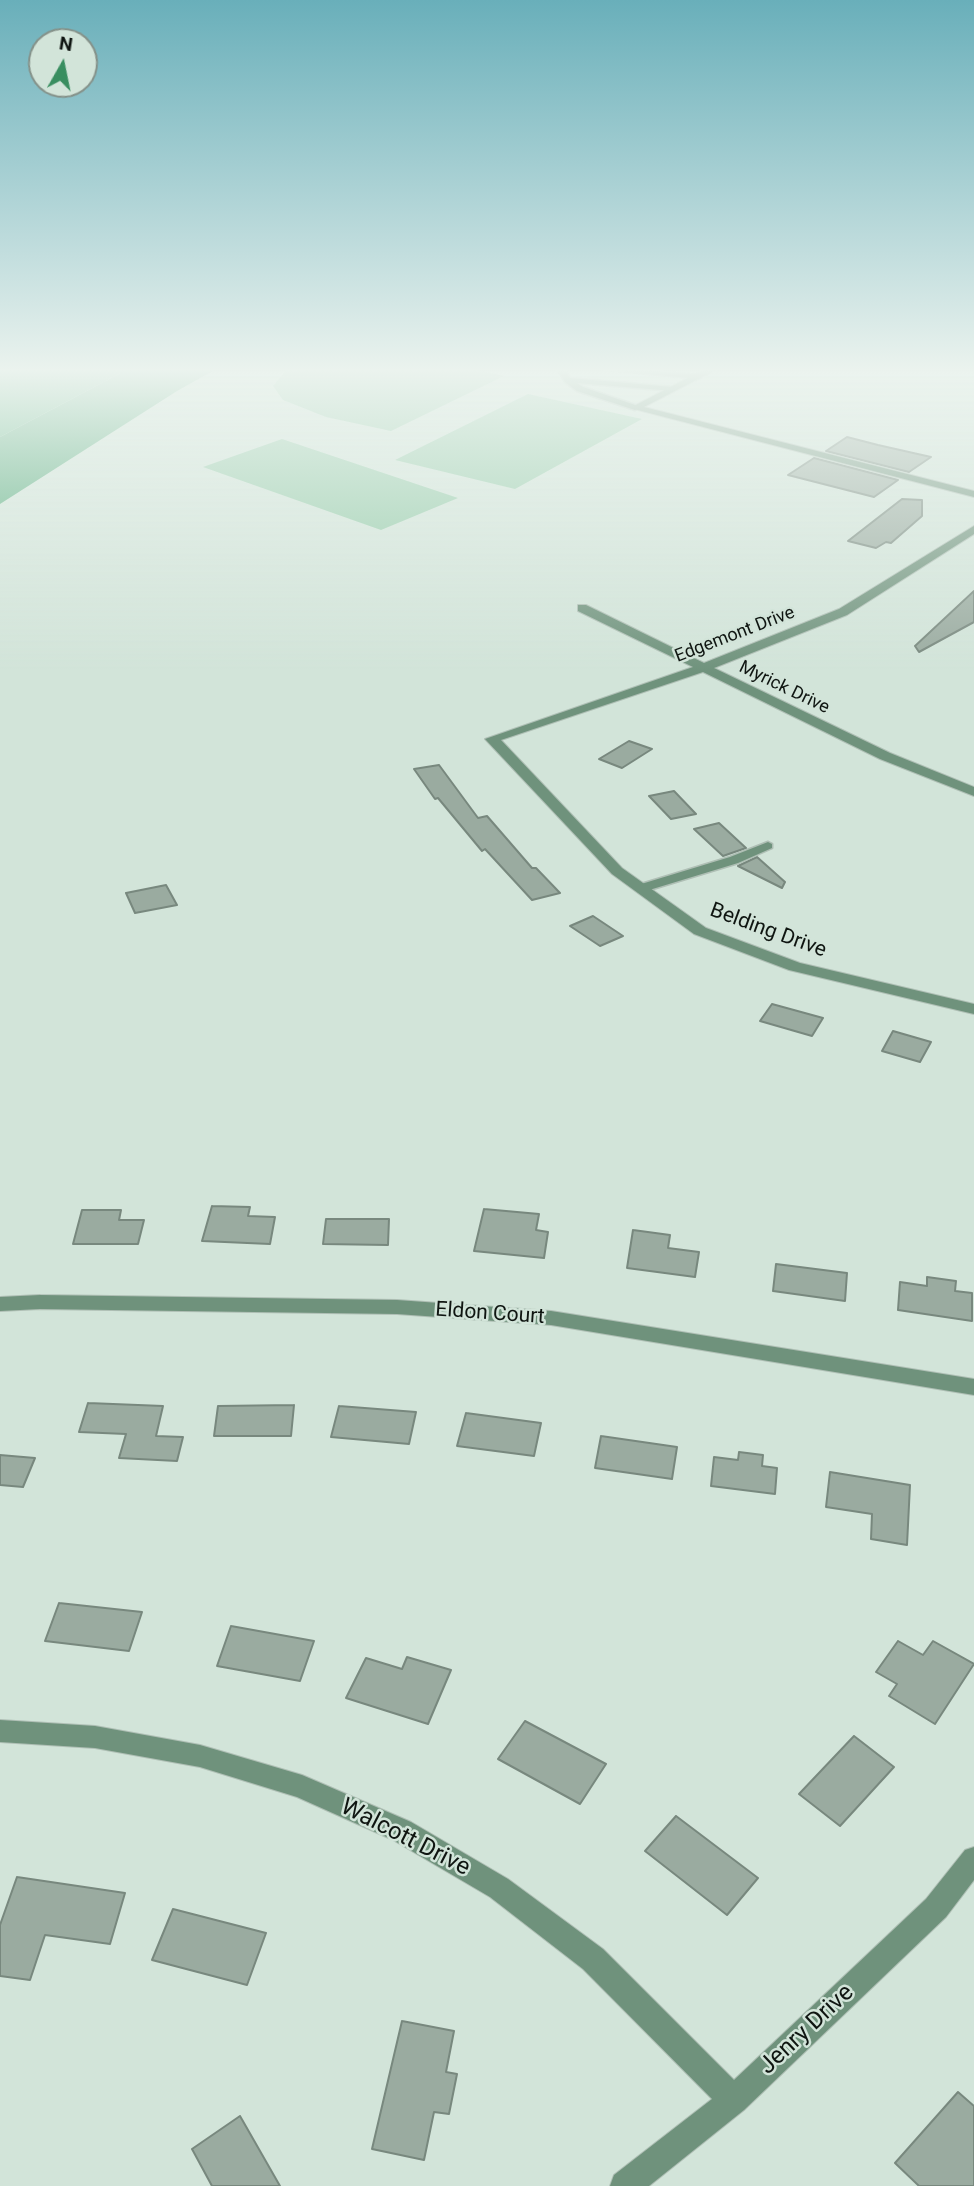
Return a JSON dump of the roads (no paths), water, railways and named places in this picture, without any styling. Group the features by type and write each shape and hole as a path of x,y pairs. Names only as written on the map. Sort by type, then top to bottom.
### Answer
{"street":[{"path":"873,469 974,495"},
{"name":"Edgemont Drive","path":"492,739 703,668 843,612 974,528"},
{"name":"Myrick Drive","path":"582,608 885,757 974,792"},
{"name":"Belding Drive","path":"492,739 617,870 700,931 795,967 974,1009"},
{"name":"Eldon Court","path":"0,1304 40,1302 397,1307 551,1318 974,1387"},
{"name":"Walcott Drive","path":"0,1731 94,1737 200,1756 302,1787 402,1830 499,1888 593,1959 734,2099"},
{"name":"Jenry Drive","path":"625,2186 734,2099 936,1908 974,1859"}],"lane":[{"path":"642,888 734,860 768,846"}]}
